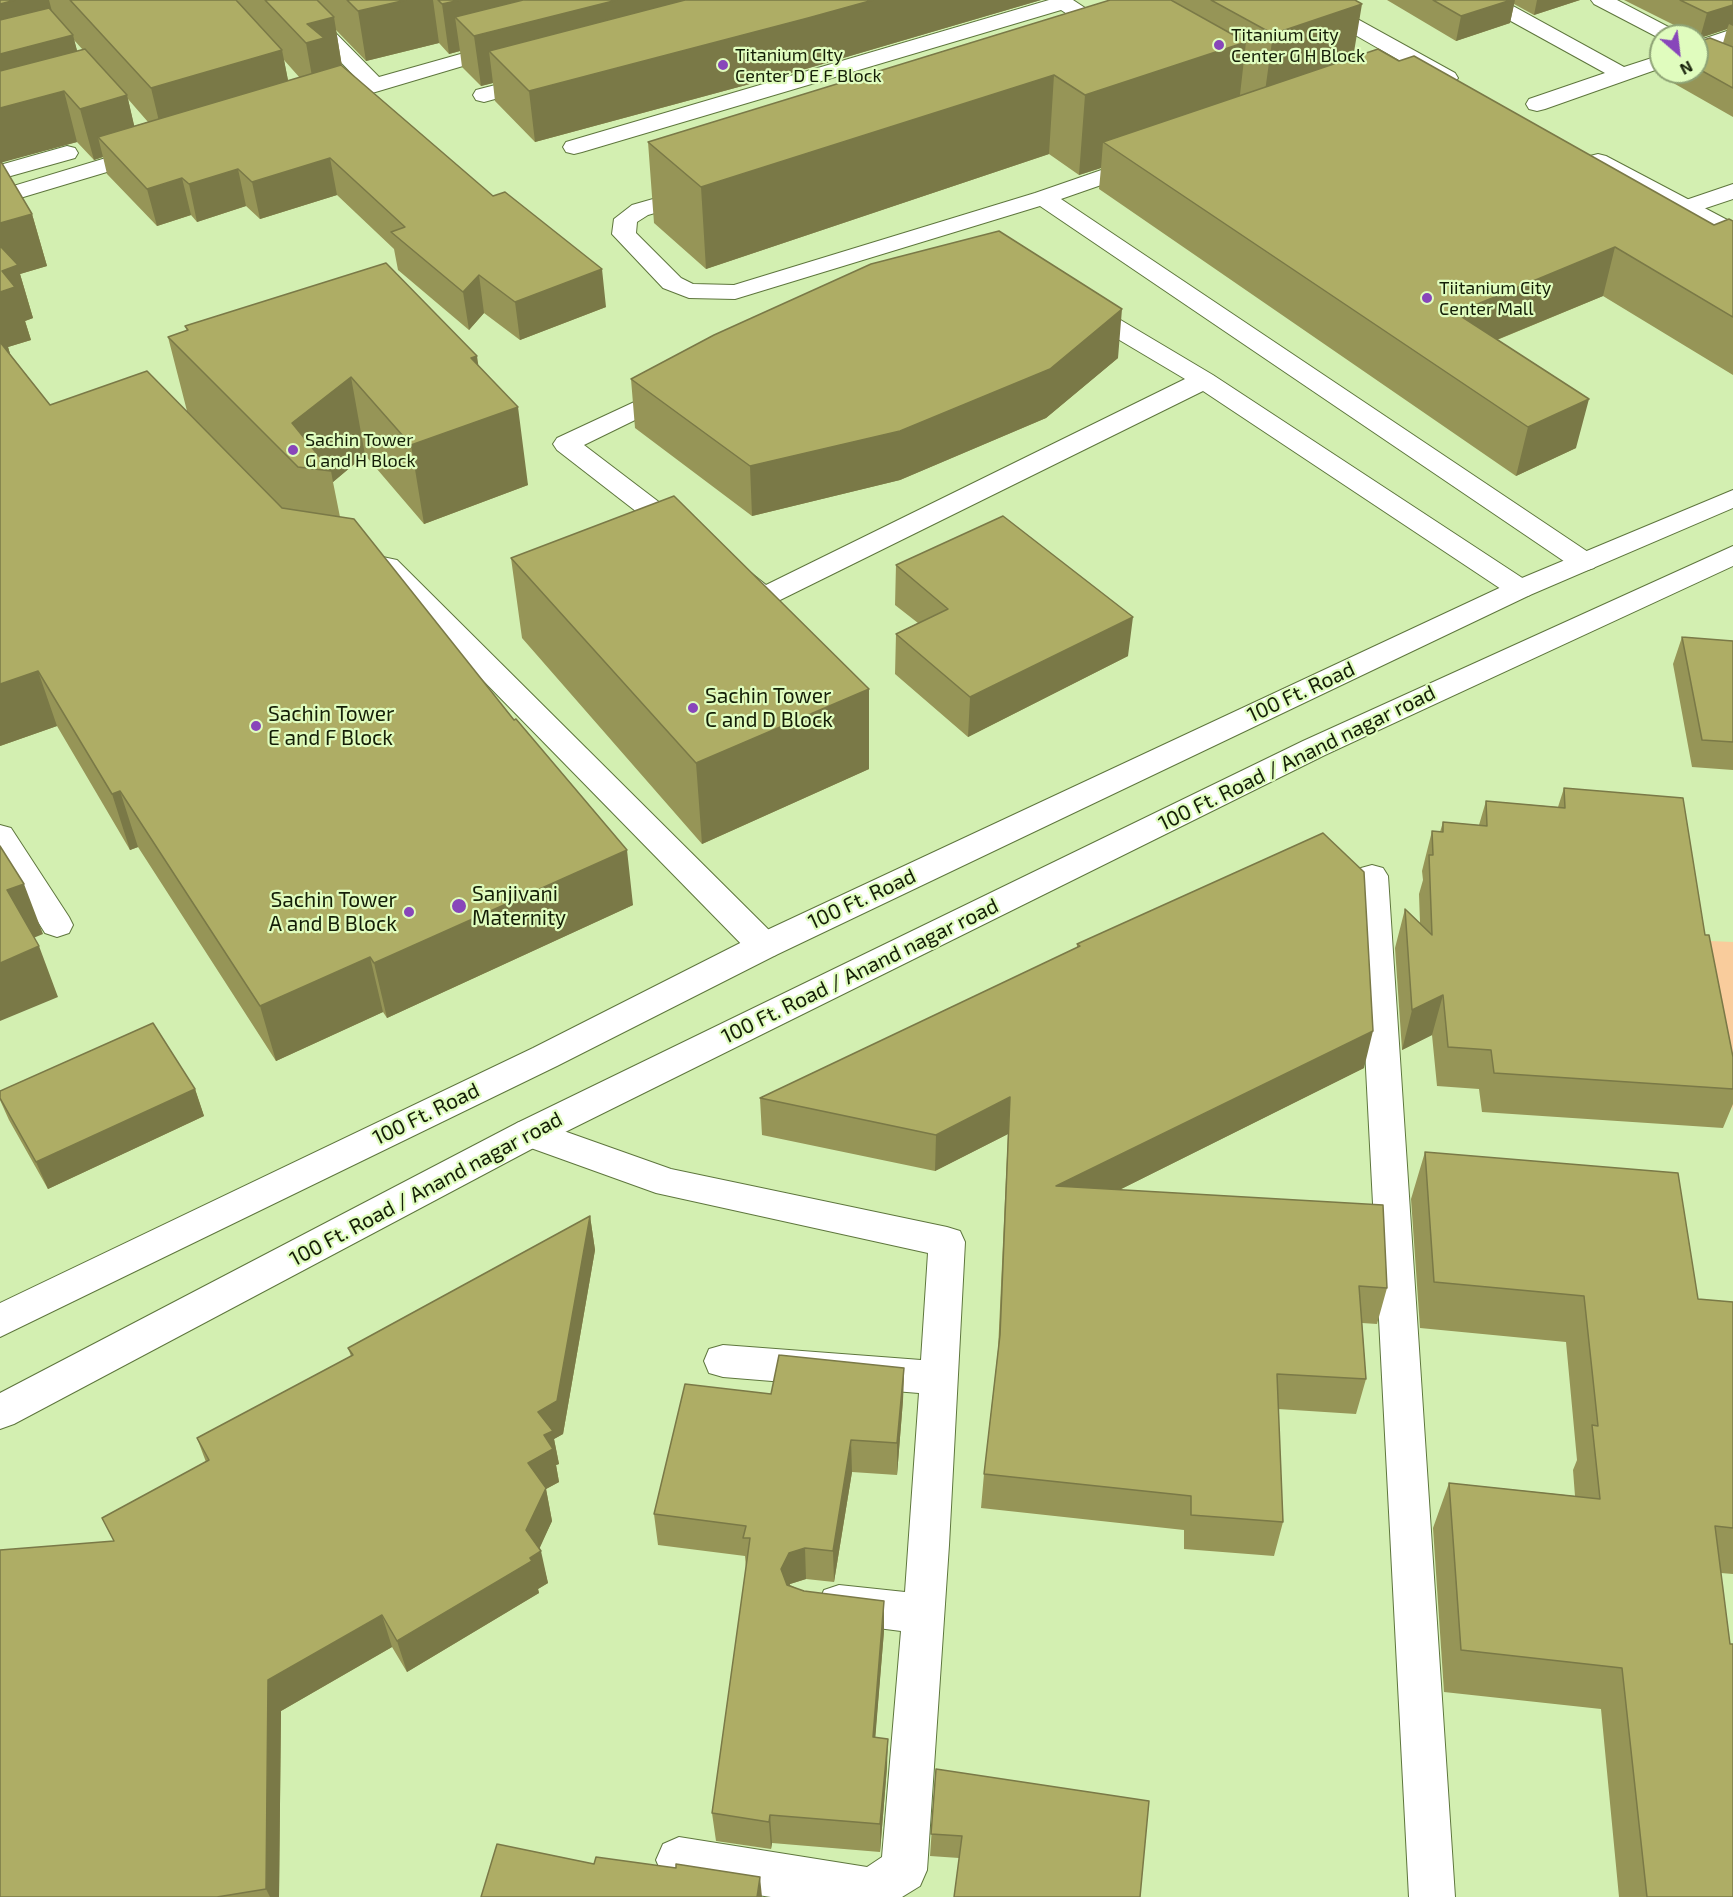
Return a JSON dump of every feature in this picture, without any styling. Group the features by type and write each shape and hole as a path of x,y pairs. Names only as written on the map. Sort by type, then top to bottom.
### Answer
{"street":[{"path":"291,0 375,85"},
{"path":"1308,0 1470,91"},
{"path":"1487,0 1622,74"},
{"path":"1601,0 1649,25"},
{"path":"574,147 1061,2 1129,46"},
{"path":"1709,44 1733,35"},
{"path":"304,99 310,104 518,44"},
{"path":"1709,56 1724,64"},
{"path":"1537,104 1649,64"},
{"path":"1399,74 1425,66"},
{"path":"484,95 554,76"},
{"path":"707,108 725,123"},
{"path":"0,197 162,148 140,131"},
{"path":"0,172 86,147"},
{"path":"719,186 640,210 626,219 624,234 672,283 689,291 735,292 1043,198 1168,154"},
{"path":"1583,154 1733,232"},
{"path":"1688,207 1733,191"},
{"path":"1043,198 1584,562"},
{"path":"1060,295 1204,380 1520,589"},
{"path":"693,383 566,444 765,597 1204,380"},
{"name":"100 Ft. Road","path":"0,1321 534,1062 764,946 1520,589 1733,498"},
{"name":"100 Ft. Road / Anand nagar road","path":"0,1412 530,1133 1314,748 1733,555"},
{"path":"352,561 387,566 764,946"},
{"path":"0,836 57,926"},
{"path":"1372,876 1432,1897"},
{"path":"530,1133 669,1183 947,1242 924,1614 904,1869 871,1894 679,1860"},
{"path":"723,1361 940,1378"},
{"path":"806,1600 924,1614"}],"shaded area":[{"path":"1710,941 1733,942 1733,1112"}],"building":[{"path":"0,0 15,0 0,4"},
{"path":"70,0 236,0 282,50 151,88"},
{"path":"265,0 317,0 334,17 307,24 324,38 306,43"},
{"path":"347,0 406,0 358,11"},
{"path":"438,0 460,0 442,4"},
{"path":"523,0 617,0 474,36 455,17"},
{"path":"685,0 873,0 529,91 489,51"},
{"path":"1110,0 1171,0 1246,42 1085,95 1054,75 701,187 648,142"},
{"path":"1211,0 1355,0 1362,4 1273,34"},
{"path":"1433,0 1511,0 1461,16"},
{"path":"1680,0 1733,0 1733,5 1707,13"},
{"path":"49,8 73,35 0,54 0,20"},
{"path":"1709,38 1733,47 1733,88 1709,75"},
{"path":"85,49 127,95 80,109 64,91 0,108 0,71"},
{"name":"Tiitanium City Center Mall","path":"1378,49 1399,61 1414,56 1714,225 1729,219 1733,221 1733,317 1615,247 1456,313 1589,399 1528,427 1103,142"},
{"path":"341,65 493,196 505,192 602,269 515,302 479,275 463,292 391,232 405,227 330,158 252,182 238,169 189,184 182,178 147,189 98,137"},
{"path":"0,160 32,214 0,223"},
{"path":"999,231 1122,309 1050,369 900,431 750,466 631,379 714,335 871,264"},
{"path":"0,246 18,265 2,271 15,287 0,292"},
{"path":"386,263 477,356 471,358 518,407 411,445 351,377 292,423 331,471 298,467 168,337 188,330 185,326"},
{"path":"0,342 50,405 147,371 282,508 354,519 514,720 516,719 627,850 374,963 370,957 260,1006 120,791 112,794 38,671 0,684"},
{"path":"674,496 869,689 696,763 511,558"},
{"path":"1003,516 1133,617 970,697 896,634 948,609 896,565"},
{"path":"1682,637 1733,641 1733,742 1702,740"},
{"path":"1564,788 1683,798 1705,935 1709,935 1733,1057 1733,1089 1494,1073 1491,1050 1448,1047 1443,995 1412,1010 1405,909 1432,935 1429,855 1433,855 1432,831 1443,832 1443,822 1487,826 1486,801 1565,808"},
{"path":"1323,833 1364,872 1373,1031 1056,1186 1383,1205 1387,1288 1359,1286 1366,1379 1277,1374 1283,1522 1191,1515 1191,1496 984,1474 1000,1335 1010,1097 936,1135 760,1098 1080,946 1077,944"},
{"path":"0,846 24,884 7,890 39,946 0,963"},
{"path":"153,1023 195,1089 36,1162 0,1098 0,1091"},
{"path":"1425,1152 1678,1173 1698,1299 1733,1302 1733,1528 1715,1526 1730,1644 1733,1644 1733,1897 1647,1897 1622,1668 1461,1650 1449,1483 1600,1499 1592,1425 1598,1426 1584,1296 1434,1282"},
{"path":"590,1216 557,1401 538,1412 553,1431 544,1435 553,1449 528,1463 546,1488 526,1530 541,1551 530,1558 532,1561 397,1641 382,1615 268,1680 266,1889 217,1897 0,1897 0,1550 114,1541 102,1518 209,1460 197,1438 353,1355 348,1348"},
{"path":"779,1355 904,1368 897,1443 851,1440 833,1551 805,1548 789,1553 781,1569 787,1585 804,1591 884,1601 873,1737 888,1739 880,1824 770,1815 769,1822 712,1813 750,1538 743,1538 746,1526 654,1514 685,1384 771,1394"},
{"path":"936,1769 1149,1801 1140,1897 954,1897 962,1836 931,1834"},
{"path":"497,1844 594,1864 596,1857 676,1868 676,1864 760,1877 757,1897 481,1897"}],"place":[{"name":"Titanium City Center G H Block","path":"1219,45"},
{"name":"Titanium CIty Center D E F Block","path":"723,65"},
{"name":"Tiitanium City Center Mall","path":"1427,298"},
{"name":"Sachin Tower G and H Block","path":"293,450"},
{"name":"Sachin Tower C and D Block","path":"693,708"},
{"name":"Sachin Tower E and F Block","path":"256,726"},
{"name":"Sanjivani Maternity","path":"459,906"},
{"name":"Sachin Tower A and B Block","path":"409,912"}]}
